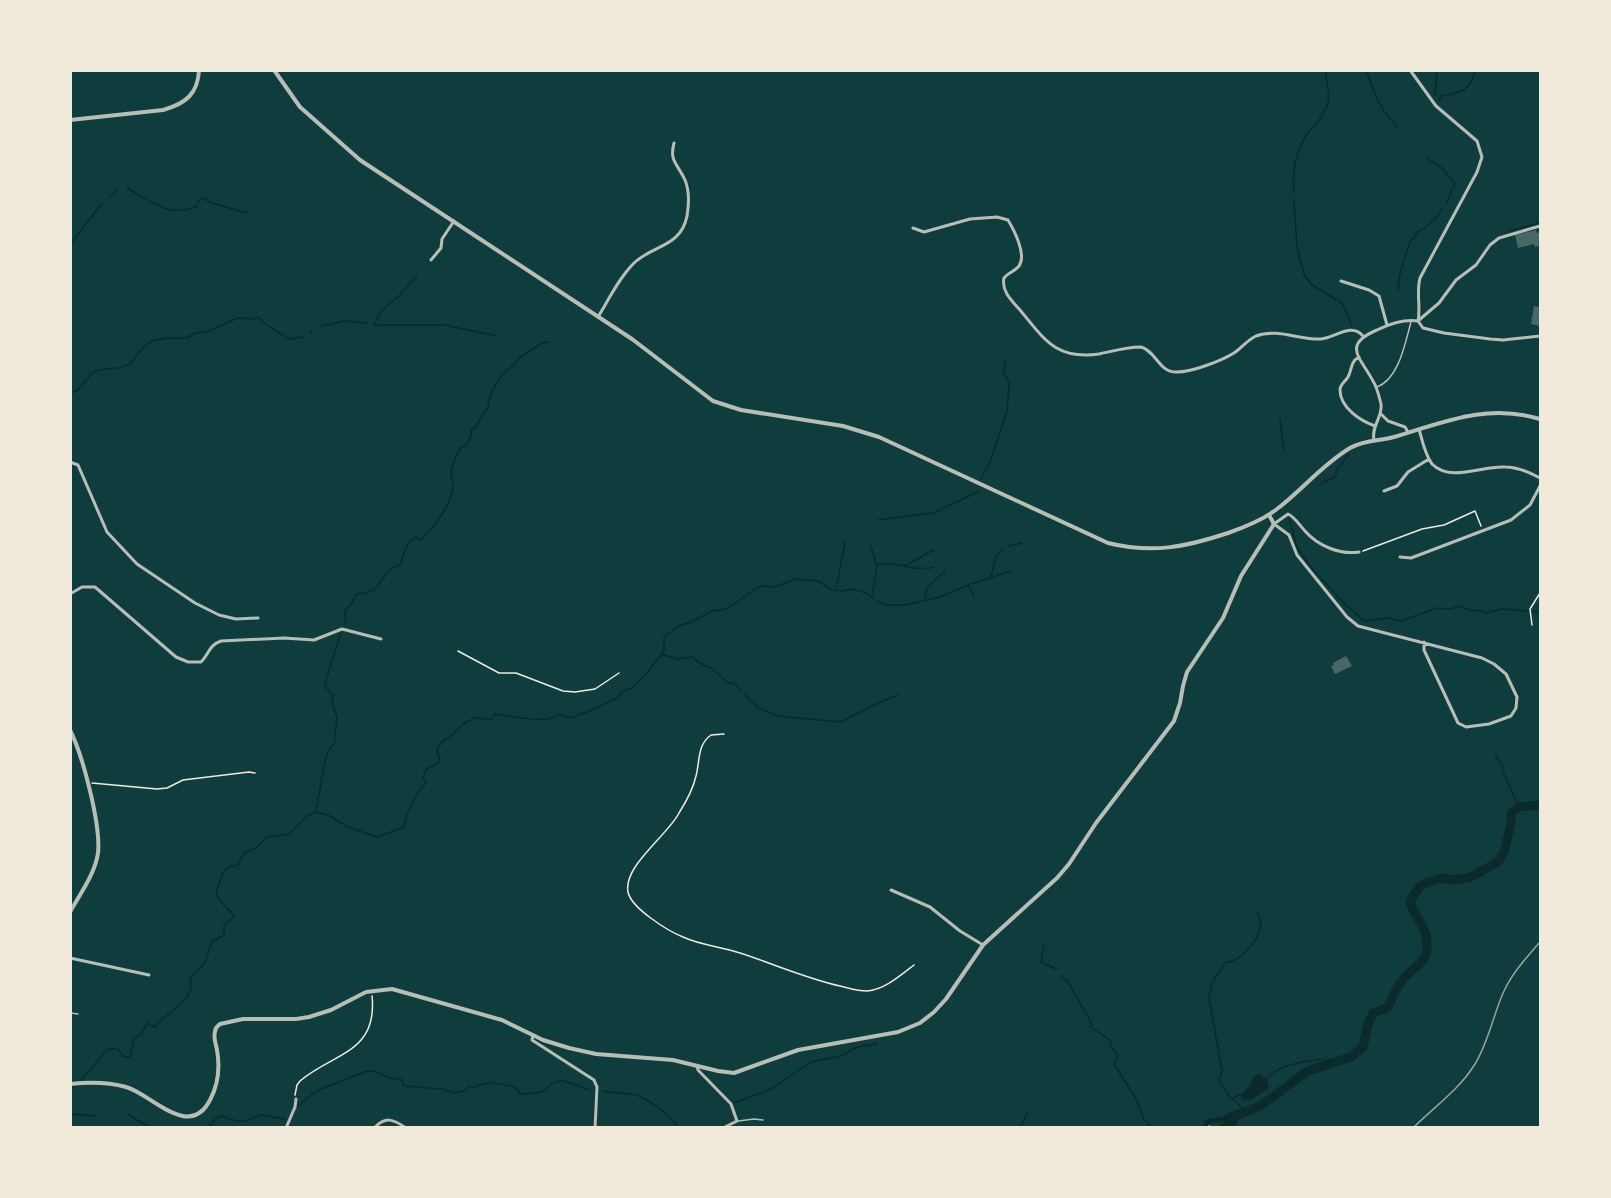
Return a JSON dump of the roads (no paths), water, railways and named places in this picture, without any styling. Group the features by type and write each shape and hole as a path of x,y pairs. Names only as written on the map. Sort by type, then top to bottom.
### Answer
{"street":[{"path":"70,120 164,110 176,106 194,92 199,70"},
{"path":"274,70 300,107 360,160 645,348 698,392 718,403 741,410 843,426 879,437 1108,543 1133,548 1185,546 1237,530 1269,515 1344,452 1359,444 1384,439 1451,418 1476,414 1506,413 1540,419"},
{"path":"1410,70 1436,106 1476,141 1482,157 1477,172 1420,278 1418,321"},
{"path":"598,317 634,263 679,236 685,225 689,196 685,180 673,162 671,153 674,142"},
{"path":"914,228 924,232 966,220 997,217 1008,220 1021,247 1022,256 1018,267 1004,278 1004,289 1050,343 1069,355 1083,356 1140,347 1148,350 1166,370 1180,372 1230,355 1256,336 1273,334 1318,339 1331,338 1350,330 1358,331 1363,336"},
{"path":"431,260 441,248 442,239 454,221"},
{"path":"1408,432 1405,427 1388,421 1381,414 1376,387 1359,357 1357,346 1363,336 1388,325 1418,321 1439,303 1456,280 1476,265 1499,238 1540,226"},
{"path":"1341,281 1370,290 1379,296 1388,325"},
{"path":"1418,321 1424,328 1490,339 1540,336"},
{"path":"1359,357 1353,362 1340,391 1347,407 1364,422 1375,426"},
{"path":"1374,440 1375,426 1381,414"},
{"path":"1419,429 1429,459 1436,467 1447,472 1504,466 1528,472 1540,478"},
{"path":"1384,491 1392,490 1408,472 1429,459"},
{"path":"70,462 78,465 107,532 137,564 195,603 219,615 236,619 258,618"},
{"path":"1400,557 1411,558 1518,515 1530,505 1540,486"},
{"path":"70,1084 100,1083 126,1087 167,1111 178,1115 190,1115 206,1106 215,1089 218,1063 214,1034 220,1024 243,1019 309,1017 331,1010 370,990 392,989 406,992 502,1020 559,1045 596,1054 664,1059 726,1072 739,1072 782,1054 798,1050 883,1036 910,1028 934,1012 946,999 983,945 1057,878 1168,729 1179,709 1187,672 1223,618 1241,576 1274,524 1288,514 1295,518 1309,536 1329,549 1359,552"},
{"path":"1269,515 1274,524 1289,535 1297,555 1353,622 1365,629 1424,642 1482,658 1494,664 1511,682 1517,697 1516,708 1511,716 1499,722 1466,727 1458,723 1424,650 1424,642"},
{"path":"70,594 82,587 94,587 176,657 195,663 201,662 210,648 220,641 284,638 314,640 342,629 381,639"},
{"path":"70,730 80,752 98,836 98,853 94,867 70,912"},
{"path":"891,890 930,907 960,931 983,945"},
{"path":"70,958 149,975"},
{"path":"533,1035 534,1043 551,1051 594,1080 597,1087 595,1128"},
{"path":"696,1065 698,1070 733,1107 737,1121 723,1128"},
{"path":"286,1128 296,1099"},
{"path":"374,1128 381,1120 388,1118 396,1120 406,1128"}],"lane":[{"path":"1376,387 1387,382 1393,373 1411,321"},
{"path":"70,1013 78,1014"},
{"path":"737,1121 763,1120"}],"water":[{"path":"1259,1074 1267,1079 1269,1088 1251,1100 1243,1100 1240,1095 1250,1086 1253,1077"}],"waterway":[{"path":"1294,193 1294,170 1300,147 1307,134 1322,116 1328,103 1326,70"},
{"path":"1366,70 1382,108 1398,127"},
{"path":"1435,95 1437,70"},
{"path":"1439,100 1441,96 1464,90 1471,83 1475,70"},
{"path":"1427,159 1440,166 1455,183 1446,204"},
{"path":"110,196 114,194 117,187"},
{"path":"127,188 152,203 169,209 187,210 196,207 199,200 203,198 246,213"},
{"path":"1294,201 1297,247 1304,274 1312,285 1342,303 1352,326"},
{"path":"70,247 102,203"},
{"path":"1398,290 1401,270 1410,241 1416,233 1428,226 1442,209"},
{"path":"1508,231 1540,223"},
{"path":"417,276 381,311 374,325 445,325 497,336"},
{"path":"70,393 77,391 92,373 130,364 144,346 152,341 187,338 238,318 258,317 289,339 303,337"},
{"path":"321,326 344,321 367,323"},
{"path":"345,624 344,611 357,594 375,588 391,569 400,565 409,542 416,537 420,540 442,514 452,490 451,474 456,457 461,447 465,446 471,437 471,430 476,427 488,408 491,393 499,379 519,358 542,343 549,342"},
{"path":"981,479 991,460 1007,411 1009,383 1004,373 1005,360"},
{"path":"1280,419 1284,450"},
{"path":"1321,484 1336,476 1336,471 1349,454"},
{"path":"877,520 933,513 978,492"},
{"path":"1289,518 1297,547 1309,565 1364,621 1387,618 1401,621 1437,608 1451,609 1459,606 1473,611 1481,610 1485,613 1502,609 1528,611"},
{"path":"836,590 845,541"},
{"path":"1009,546 1022,543"},
{"path":"870,544 877,565 872,598"},
{"path":"991,577 996,556 1004,549"},
{"path":"905,566 933,550"},
{"path":"877,565 934,567"},
{"path":"925,599 927,588 946,570"},
{"path":"81,1080 107,1050 117,1048 124,1057 130,1057 134,1038 141,1034 148,1023 155,1027 187,997 191,987 190,977 203,966 212,942 224,935 224,925 234,917 217,894 226,869 238,865 244,853 256,848 267,837 289,834 307,816 316,812 377,837 404,827 412,804 426,783 423,777 425,772 440,761 437,749 445,739 469,721 477,718 492,719 495,714 538,719 546,719 559,714 571,718 597,708 617,698 623,691 632,688 646,674 664,651 664,637 679,626 712,611 727,609 762,586 775,587 795,579 818,581 832,590 852,589 866,593 878,602 887,605 905,605 940,597 1011,571"},
{"path":"968,585 974,597"},
{"path":"1533,612 1540,611"},
{"path":"316,811 328,751 334,744 337,717 332,703 333,695 325,687 341,633"},
{"path":"662,654 677,659 693,657 699,663 711,668 728,683 734,683 741,691"},
{"path":"744,694 757,707 778,716 841,722 898,695"},
{"path":"1495,754 1502,765 1519,807"},
{"path":"1223,1128 1237,1115 1260,1106 1308,1071 1351,1057 1363,1047 1373,1013 1387,1008 1401,982 1424,958 1427,945 1425,931 1410,901 1420,886 1442,878 1452,880 1469,878 1498,862 1504,852 1511,824 1511,813 1519,807 1540,805"},
{"path":"1245,1110 1229,1096 1219,1081 1222,1071 1209,998 1212,983 1225,963 1235,960 1253,944 1260,925 1257,913"},
{"path":"1044,945 1041,962 1056,969"},
{"path":"1061,975 1068,982 1091,1022 1091,1027 1110,1040 1111,1048 1118,1055 1114,1064 1136,1099 1144,1120 1153,1128"},
{"path":"734,1103 773,1088 811,1062 841,1056 857,1047 877,1044"},
{"path":"1267,1079 1279,1070 1298,1063 1318,1060 1334,1061"},
{"path":"297,1107 316,1091 367,1071 375,1071 389,1078 401,1079 404,1086 443,1089 453,1093 464,1091 468,1087 493,1083 515,1087 520,1094 535,1093 560,1081 590,1090"},
{"path":"70,1091 74,1087"},
{"path":"603,1091 638,1096 664,1112 679,1128"},
{"path":"1233,1098 1240,1095"},
{"path":"70,1114 96,1116"},
{"path":"128,1114 148,1127 168,1128"},
{"path":"1020,1128 1027,1114"},
{"path":"1205,1128 1207,1122 1223,1119 1231,1114 1237,1115"},
{"path":"208,1128 215,1119 221,1116 237,1121 246,1121 261,1115 285,1119"}],"railway":[{"path":"1413,1128 1469,1073 1484,1046 1508,984 1520,965 1540,942"}]}
